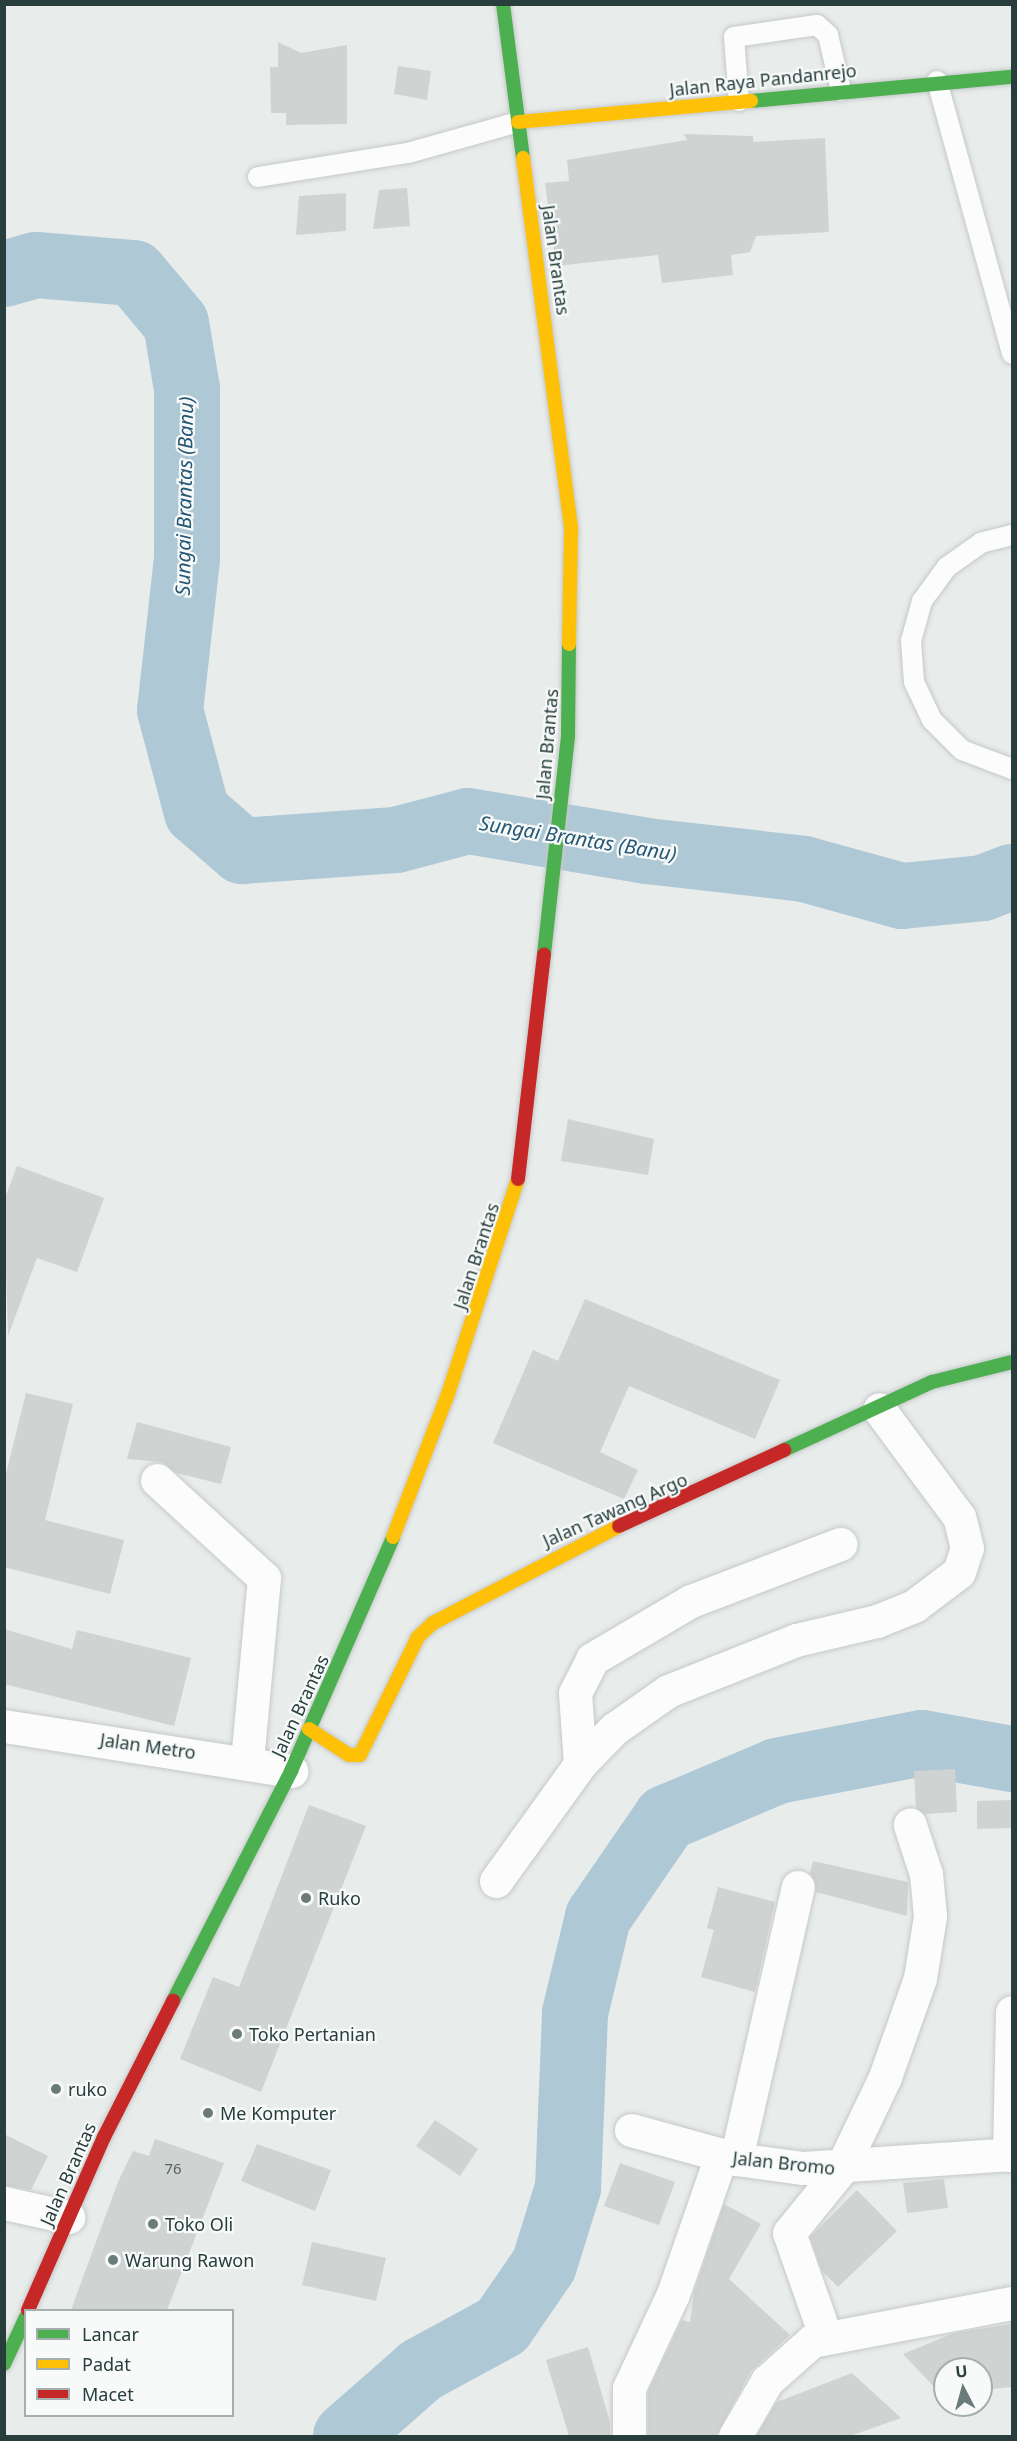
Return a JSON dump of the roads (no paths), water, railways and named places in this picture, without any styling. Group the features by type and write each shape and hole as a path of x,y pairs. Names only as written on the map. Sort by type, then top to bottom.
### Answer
{"main road":[{"name":"Jalan Brantas","path":"28,2309 104,2137 291,1771 376,1579 507,1225 521,1160 568,736 571,530 503,4"},
{"name":"Jalan Raya Pandanrejo","path":"518,122 937,81 1012,77"},
{"name":"Jalan Tawang Argo","path":"309,1729 349,1755 360,1755 418,1637 433,1623 565,1551 879,1409 932,1382 1012,1362"},
{"path":"4,2364 24,2320"}],"street":[{"path":"496,1881 580,1764 614,1729 668,1690 796,1640 886,1617 914,1606 959,1572 967,1548 959,1517 879,1409"},
{"path":"157,1480 264,1578 247,1760"},
{"path":"580,1764 575,1693 592,1659 691,1601 840,1544"},
{"name":"Jalan Metro","path":"4,1726 247,1760 291,1771"},
{"path":"825,2335 789,2233 841,2169 885,2077 928,1948 926,1874 910,1825"},
{"path":"629,2436 629,2388 673,2294 729,2158 798,1887"},
{"path":"1011,2155 1012,2012"},
{"name":"Jalan Bromo","path":"631,2130 729,2158 841,2169 1011,2155"},
{"path":"4,2203 68,2217"},
{"path":"735,2436 745,2411 774,2372 789,2356 825,2335 1012,2303"}],"lane":[{"path":"739,101 734,37 817,26 828,35 841,91"},
{"path":"937,81 1012,354"},
{"path":"258,177 408,153 518,122"},
{"path":"1012,535 981,543 947,567 922,601 911,641 914,682 932,720 962,750 1012,769"}],"waterway":[{"name":"Sungai Brantas (Banu)","path":"4,274 36,265 134,273 176,323 187,389 187,559 170,710 197,812 242,851 396,840 468,821 647,851 804,869 902,896 983,888 1012,877"},
{"name":"Sungai Brantas (Banu)","path":"346,2436 421,2370 502,2326 544,2265 568,2188 575,2013 598,1917 666,1818 777,1771 922,1743 1012,1759"}],"place":[{"name":"Ruko","path":"306,1898"},
{"name":"Toko Pertanian","path":"237,2034"},
{"name":"ruko","path":"56,2089"},
{"name":"Me Komputer","path":"208,2113"},
{"name":"Toko Oli","path":"153,2224"},
{"name":"Warung Rawon","path":"113,2260"}]}
